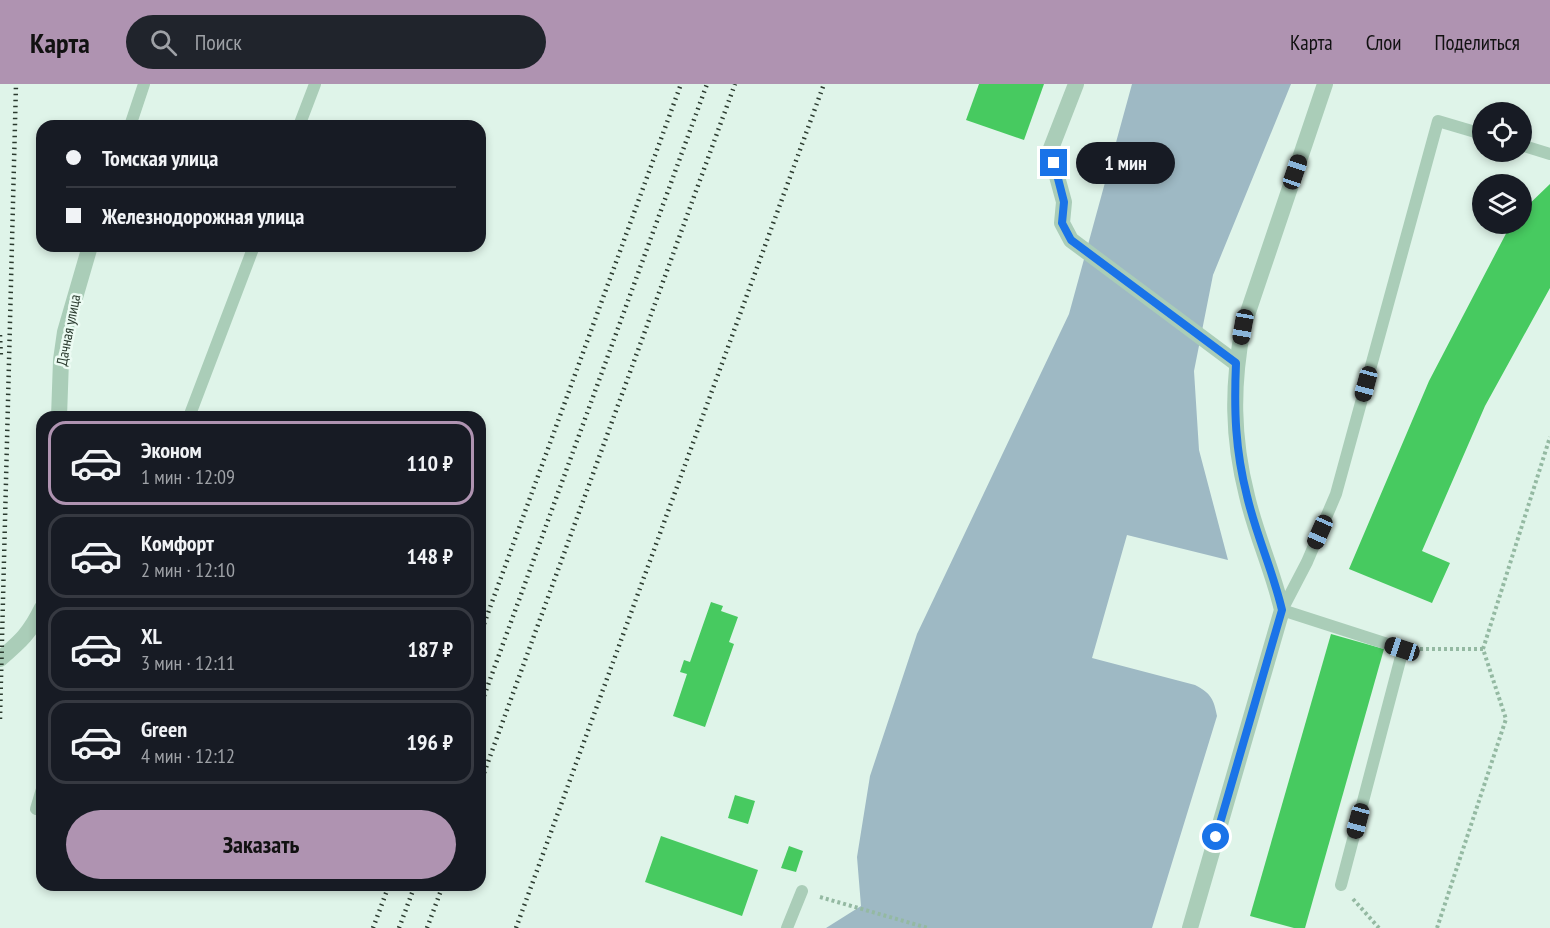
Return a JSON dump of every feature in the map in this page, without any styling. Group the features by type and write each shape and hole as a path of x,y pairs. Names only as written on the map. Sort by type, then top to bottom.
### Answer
{"street":[{"path":"1076,84 1050,151 1064,202 1062,223 1071,240 1236,363"},
{"path":"1190,928 1282,610 1247,496 1241,468 1234,416 1236,363 1243,327 1325,84"},
{"name":"Дачная улица","path":"59,411 61,360 65,332 88,252"},
{"path":"0,659 18,645 36,623"}],"lane":[{"path":"132,120 144,84"},
{"path":"301,120 315,84"},
{"path":"1341,885 1402,649 1282,610 1307,561 1336,494 1438,121 1472,131"},
{"path":"1532,148 1550,154"},
{"path":"191,411 252,252"},
{"path":"787,928 802,891"}],"path":[{"path":"1437,928 1506,719 1483,649 1550,437"},
{"path":"1402,649 1483,649"},
{"path":"1341,885 1379,928"},
{"path":"802,891 928,928"}],"shaded area":[{"path":"1132,84 1291,84 1213,275 1194,371 1199,450 1228,560 1127,535 1092,658 1195,685 1208,694 1216,710 1217,716 1152,928 826,928 861,906 857,857 870,776 917,634 1069,314"}],"building":[{"path":"979,84 1044,84 1024,140 966,120"},
{"path":"1550,184 1550,288 1485,406 1422,551 1450,563 1432,603 1349,569 1429,381 1506,234 1532,234 1532,201"},
{"path":"711,602 723,606 721,611 738,617 729,642 734,644 705,727 673,716 687,674 680,672 684,660 690,662"},
{"path":"1331,634 1384,649 1305,928 1294,928 1250,916"},
{"path":"735,795 755,801 748,824 728,818"},
{"path":"661,836 758,870 742,916 645,882"},
{"path":"789,846 803,851 796,872 781,868"}],"railway":[{"path":"0,719 16,84"},
{"path":"486,619 681,84"},
{"path":"486,691 707,84"},
{"path":"486,768 735,84"},
{"path":"516,928 824,84"},
{"path":"0,335 1,358"},
{"path":"373,928 387,891"},
{"path":"399,928 413,891"},
{"path":"427,928 441,891"}],"route":[{"path":"1054,163 1064,202 1062,223 1071,240 1236,363 1234,416 1241,468 1247,496 1282,610 1216,837"}]}
